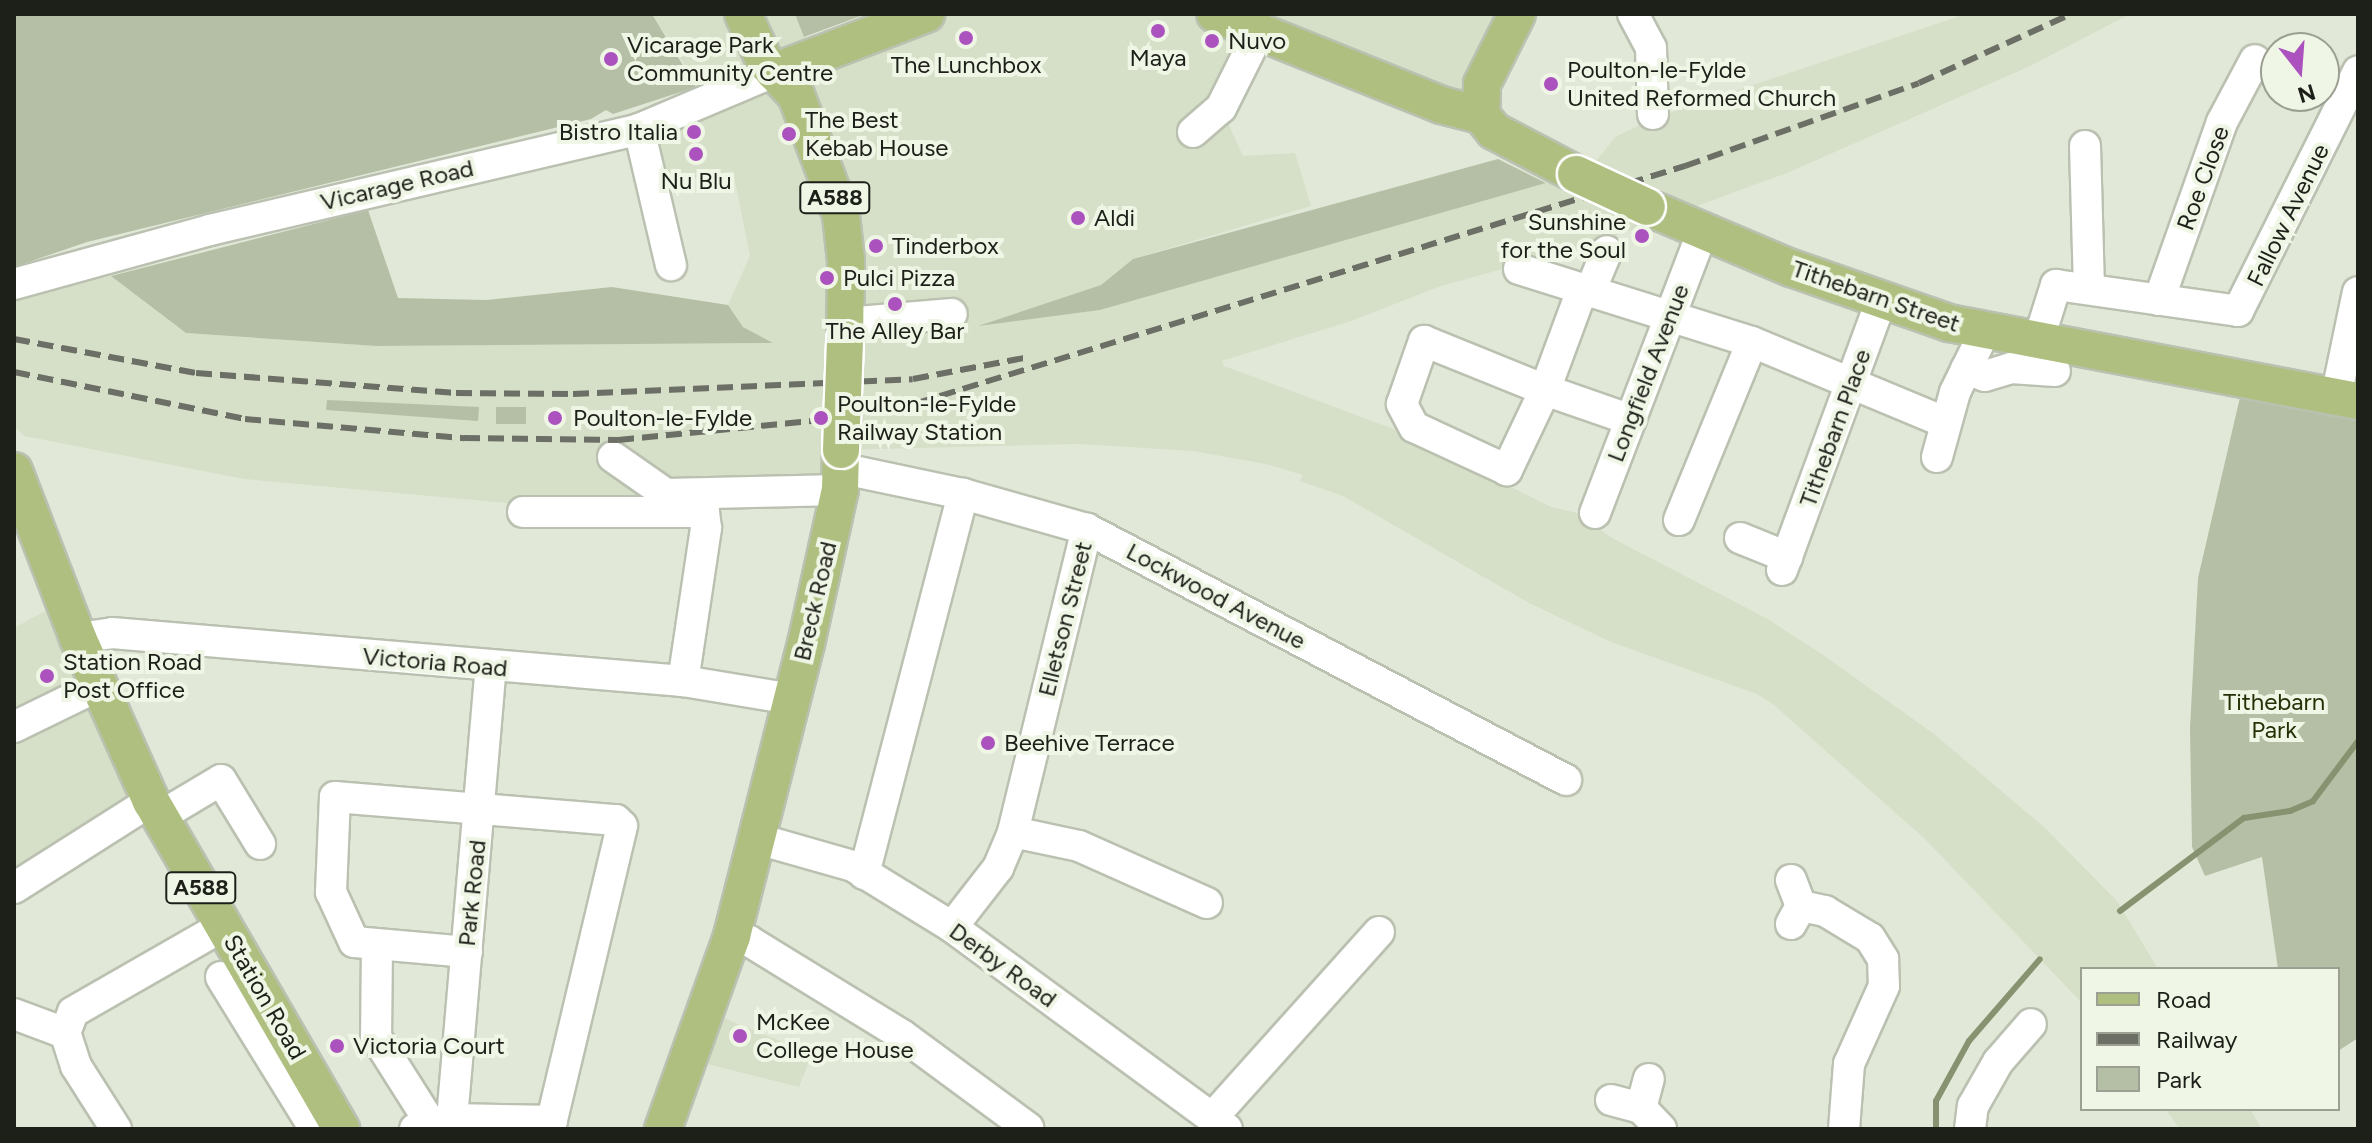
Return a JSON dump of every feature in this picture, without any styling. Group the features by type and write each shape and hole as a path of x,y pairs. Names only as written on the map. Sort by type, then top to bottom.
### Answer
{"main road":[{"name":"A588","path":"743,14 757,48 774,72"},
{"path":"774,72 926,14"},
{"path":"1482,100 1517,14"},
{"name":"Tithebarn Street","path":"1233,20 1427,99 1482,100 1494,131 1576,174 1702,233 1882,298 1985,331 2047,356 2244,380 2347,399"},
{"name":"Breck Road","path":"663,1129 732,936 792,699 842,469 846,331 841,215 796,95 774,72"},
{"name":"Station Road","path":"14,471 22,522 155,809 341,1129"}],"street":[{"path":"1633,14 1651,48 1653,114"},
{"path":"1193,132 1221,108 1233,20"},
{"name":"Roe Close","path":"2159,300 2222,122 2255,60"},
{"name":"Fallow Avenue","path":"2047,356 2056,285 2089,287 2238,311 2358,71"},
{"name":"Vicarage Road","path":"14,284 210,230 639,129 774,72"},
{"path":"639,129 671,265"},
{"path":"2085,146 2089,287"},
{"name":"Longfield Avenue","path":"1595,513 1702,233"},
{"path":"1607,251 1586,290 1545,390 1507,470 1414,427 1402,404 1424,341 1545,390 1631,420"},
{"path":"1519,269 1752,342 1852,387 1944,422"},
{"path":"2347,399 2358,292"},
{"name":"Tithebarn Place","path":"1740,538 1784,563 1852,387 1882,298"},
{"path":"846,331 952,314"},
{"path":"1937,457 1944,422 1985,331"},
{"path":"1679,520 1752,342"},
{"path":"1966,369 1985,376 2047,356"},
{"name":"Lockwood Avenue","path":"613,457 666,494 842,469 963,494 1087,529 1566,780"},
{"path":"864,874 963,494"},
{"path":"523,512 704,512 706,528 683,681"},
{"name":"Elletson Street","path":"952,927 998,868 1013,832 1087,529"},
{"name":"Victoria Road","path":"78,638 112,633 683,681 792,699"},
{"name":"Park Road","path":"437,1125 467,952 491,667"},
{"path":"14,727 98,686"},
{"path":"14,888 155,809 221,780 260,844"},
{"path":"377,945 376,1037 437,1125 551,1125 622,826 616,820 335,797 331,892 354,942 467,952"},
{"path":"1013,832 1079,846 1207,903"},
{"name":"Derby Road","path":"758,839 853,866 952,927 1220,1123"},
{"path":"1794,904 1848,921 1870,938 1883,959 1884,986 1849,1064 1844,1129"},
{"path":"116,1129 76,1066 65,1033 73,1012 223,926"},
{"path":"1220,1123 1379,932"},
{"path":"732,936 749,941 902,1035 1028,1128"},
{"path":"221,977 315,1129"},
{"path":"14,1014 65,1033"},
{"path":"1970,1129 1973,1106 1992,1073 2031,1024"},
{"path":"1611,1100 1650,1105"}],"shaded area":[{"path":"652,14 795,14 813,56 926,14 1517,14 1512,29 1462,95 1259,32 1221,108 1243,156 1295,153 1311,206 1133,259 1101,285 984,324 1100,310 1576,174 1599,158 1615,137 1657,117 1966,14 2130,14 2030,66 1787,173 1593,244 1441,286 1351,321 1222,361 1224,366 1396,430 1551,507 1577,513 1612,538 1766,618 1934,734 2044,827 2117,901 2157,967 2080,967 2080,1001 1925,839 1774,705 1757,694 1611,642 1529,603 1343,496 1300,481 1303,475 1266,464 1193,451 1079,444 838,450 828,497 551,507 244,479 24,436 14,426 14,301 111,276 186,333 376,346 771,343 743,327 728,305 750,256 733,171 664,184 651,125 708,101"},
{"path":"47,610 78,638 153,806 14,897 14,628"},
{"name":"McKee College House","path":"721,1017 812,1054 799,1087 703,1063"},
{"path":"2166,1111 2251,1111 2262,1129 2180,1129"}],"green space":[{"path":"14,14 652,14 696,87 613,114 606,110 591,119 87,242 14,267"},
{"path":"795,14 866,14 804,37"},
{"path":"1498,159 1546,183 1100,310 978,326 1101,285 1133,259"},
{"path":"368,210 398,298 487,300 612,287 728,305 743,327 773,343 376,346 186,333 111,276"},
{"name":"Tithebarn Park","path":"2244,380 2358,401 2358,1038 2340,1050 2340,967 2278,967 2262,857 2205,876 2192,847 2190,728 2198,578"},
{"path":"327,400 479,407 478,421 326,410"},
{"path":"496,407 526,407 526,424 496,424"}],"waterway":[{"path":"2120,911 2244,818 2290,811 2313,801 2358,741"},
{"path":"1936,1129 1936,1101 1969,1041 2040,959"}],"railway":[{"path":"14,372 245,419 464,438 618,440 844,418 917,403 1685,166 1919,83 2071,14"},
{"path":"14,339 196,373 456,393 573,394 913,379 1029,357"}],"place":[{"name":"Maya","path":"1158,31"},
{"name":"The Lunchbox","path":"966,38"},
{"name":"Nuvo","path":"1212,41"},
{"name":"Vicarage Park Community Centre","path":"611,59"},
{"name":"Poulton-le-Fylde United Reformed Church","path":"1551,84"},
{"name":"Bistro Italia","path":"694,132"},
{"name":"The Best Kebab House","path":"789,134"},
{"name":"Nu Blu","path":"696,154"},
{"name":"Aldi","path":"1078,218"},
{"name":"Sunshine for the Soul","path":"1642,236"},
{"name":"Tinderbox","path":"876,246"},
{"name":"Pulci Pizza","path":"827,278"},
{"name":"The Alley Bar","path":"895,304"},
{"name":"Poulton-le-Fylde","path":"555,418"},
{"name":"Poulton-le-Fylde Railway Station","path":"821,418"},
{"name":"Station Road Post Office","path":"47,676"},
{"name":"Beehive Terrace","path":"988,743"},
{"name":"McKee College House","path":"740,1036"},
{"name":"Victoria Court","path":"337,1046"}]}
